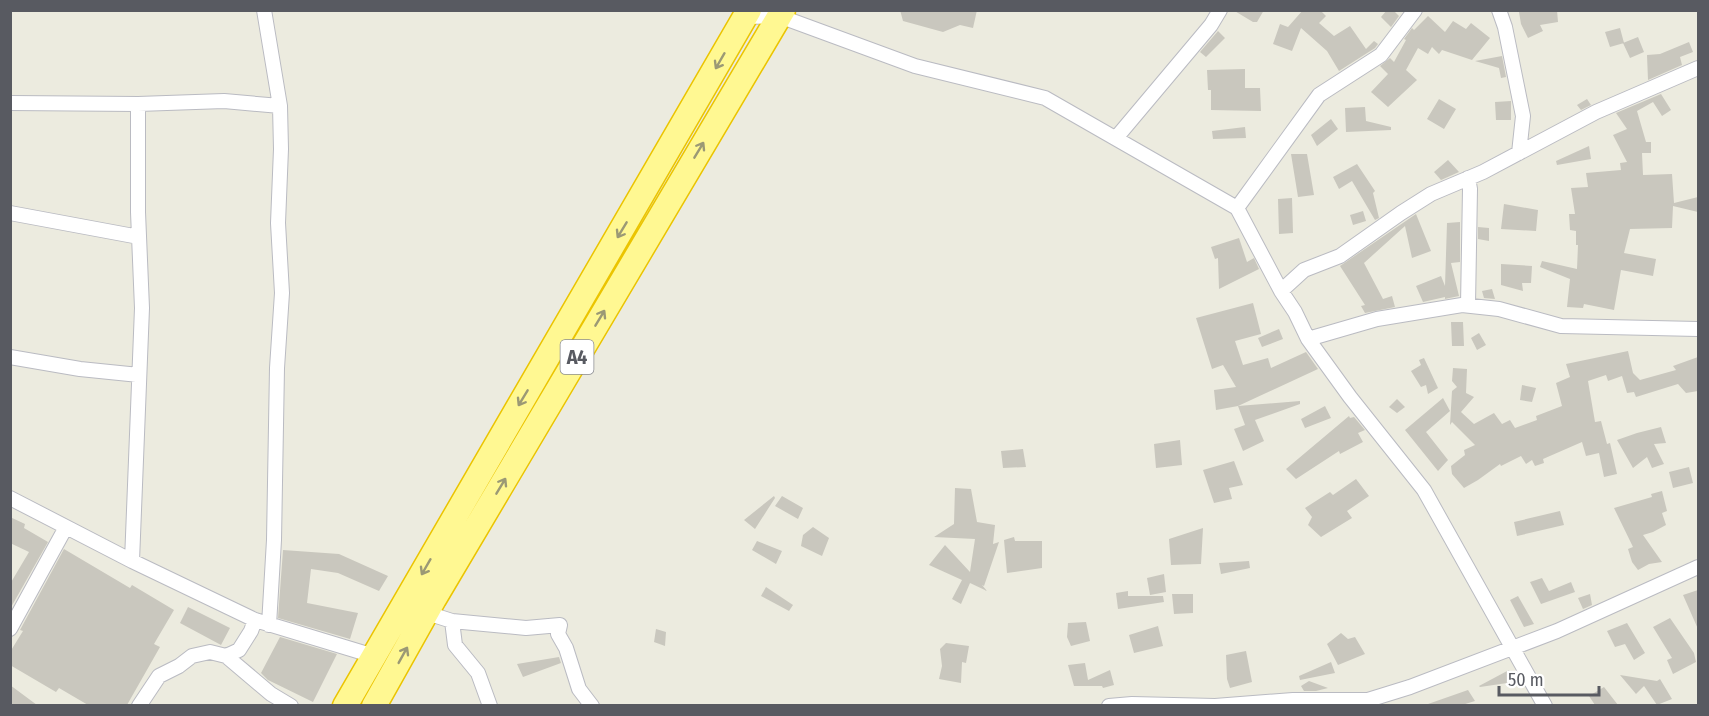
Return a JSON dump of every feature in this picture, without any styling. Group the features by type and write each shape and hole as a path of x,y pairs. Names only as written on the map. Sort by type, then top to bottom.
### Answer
{"highway":[{"name":"A4","path":"374,705 781,13"},
{"name":"A4","path":"345,705 747,14"}],"street":[{"path":"264,10 280,106 281,149 278,223 282,293 277,368 274,540 269,625"},
{"path":"1116,138 1211,25 1220,10"},
{"path":"1237,208 1319,95 1381,55 1415,10"},
{"path":"1499,10 1505,27 1523,116 1519,153"},
{"path":"747,14 781,13 915,66 1045,98 1237,208 1308,339 1350,397 1424,490 1545,705"},
{"path":"1281,291 1304,270 1340,256 1431,194 1519,153 1596,112 1698,68"},
{"path":"10,103 138,104 224,101 280,106"},
{"path":"132,561 142,308 138,104"},
{"path":"1468,178 1470,189 1468,305"},
{"path":"10,213 139,237"},
{"path":"1308,339 1377,319 1468,305 1499,309 1561,326 1698,329"},
{"path":"10,357 80,369 139,375"},
{"path":"10,498 132,561 255,620 374,656"},
{"path":"10,629 66,527"},
{"path":"1108,705 1215,705 1293,700 1368,700 1410,687 1557,631 1698,567"},
{"path":"427,613 452,621 526,627 560,625 558,634 566,648 579,689 592,705"},
{"path":"226,656 239,650 255,620"},
{"path":"452,621 454,645 478,673 490,705"},
{"path":"140,705 159,676 179,666 192,656 210,652 226,656 271,694 291,705"}],"building":[{"path":"900,10 977,10 973,28 960,25 943,32 903,21"},
{"path":"1233,10 1264,10 1257,22 1253,22"},
{"path":"1303,10 1320,10 1326,16 1319,23 1334,36 1350,26 1366,49 1374,41 1378,44 1339,71 1327,51 1301,28 1292,51 1273,44 1280,24 1288,27"},
{"path":"1387,10 1393,10 1399,16 1391,27 1381,17"},
{"path":"1557,10 1558,22 1540,25 1543,31 1528,38 1521,24 1519,12"},
{"path":"1428,16 1445,32 1453,21 1466,29 1471,23 1490,38 1472,60 1442,50 1439,54 1432,47 1428,54 1418,48 1406,70 1417,80 1388,107 1371,92 1388,74 1380,66 1390,58 1394,62 1406,40 1404,39 1412,28 1414,30"},
{"path":"1620,28 1624,43 1610,47 1605,32"},
{"path":"1218,31 1225,38 1206,57 1200,52"},
{"path":"1638,37 1644,52 1630,58 1623,43"},
{"path":"1689,42 1693,52 1680,57 1682,65 1648,80 1647,55 1660,54"},
{"path":"1502,56 1506,77 1501,78 1499,68 1475,61"},
{"path":"1245,69 1245,88 1260,88 1261,111 1211,110 1211,90 1208,90 1207,70"},
{"path":"1661,94 1671,110 1662,116 1653,102 1637,111 1646,142 1651,142 1651,153 1642,153 1643,175 1672,174 1674,203 1698,197 1698,212 1673,206 1672,228 1630,229 1624,253 1656,259 1653,276 1621,270 1614,310 1584,304 1583,308 1567,307 1570,279 1540,267 1542,261 1577,269 1576,231 1570,230 1569,214 1575,214 1571,188 1588,187 1586,173 1621,170 1620,163 1627,162 1613,135 1627,129 1616,113"},
{"path":"1439,99 1456,109 1444,129 1427,119"},
{"path":"1587,99 1591,105 1581,110 1577,105"},
{"path":"1511,101 1511,120 1496,120 1495,102"},
{"path":"1365,107 1366,121 1391,127 1391,130 1346,132 1345,108"},
{"path":"1331,119 1338,129 1317,146 1311,135"},
{"path":"1245,127 1246,138 1213,139 1212,131"},
{"path":"1589,146 1591,159 1557,165 1556,161"},
{"path":"1291,154 1307,154 1314,195 1298,197"},
{"path":"1448,160 1459,172 1441,180 1434,172"},
{"path":"1357,164 1375,191 1373,193 1379,218 1375,220 1352,181 1339,189 1333,177"},
{"path":"1292,198 1293,233 1279,234 1278,199"},
{"path":"1504,204 1538,210 1536,231 1501,229"},
{"path":"1363,211 1366,221 1353,225 1350,215"},
{"path":"1416,214 1431,251 1412,258 1405,226 1364,263 1383,299 1392,296 1395,307 1365,313 1361,306 1365,305 1340,266"},
{"path":"1460,222 1460,262 1451,263 1459,296 1423,302 1416,286 1441,276 1445,286 1447,223"},
{"path":"1478,227 1489,228 1489,241 1478,239"},
{"path":"1239,238 1247,262 1254,258 1259,269 1219,289 1218,258 1215,259 1211,247"},
{"path":"1501,264 1532,266 1531,283 1522,283 1523,291 1501,285"},
{"path":"1492,289 1495,299 1484,298 1482,291"},
{"path":"1253,303 1261,334 1235,341 1243,365 1268,358 1271,368 1306,352 1318,369 1238,406 1216,410 1214,390 1236,387 1223,365 1212,369 1196,318"},
{"path":"1451,322 1463,322 1464,346 1452,346"},
{"path":"1279,329 1283,339 1262,347 1258,338"},
{"path":"1479,333 1486,345 1477,350 1471,338"},
{"path":"1628,351 1633,373 1640,380 1676,370 1673,366 1698,357 1698,391 1686,393 1678,384 1636,397 1634,392 1627,393 1622,376 1608,381 1606,375 1588,381 1595,422 1601,421 1607,444 1610,443 1617,474 1604,477 1599,453 1586,456 1582,442 1543,459 1544,463 1535,466 1532,460 1526,464 1521,456 1501,466 1500,464 1464,488 1452,474 1451,466 1465,455 1464,450 1475,445 1452,422 1450,425 1452,391 1457,387 1452,381 1453,368 1467,369 1466,393 1474,397 1461,412 1474,424 1494,413 1502,424 1510,420 1515,428 1537,420 1536,416 1562,406 1556,383 1570,377 1566,364"},
{"path":"1424,358 1438,388 1428,394 1426,385 1421,387 1411,371 1421,365 1419,360"},
{"path":"1522,385 1536,388 1532,402 1520,400"},
{"path":"1443,398 1450,411 1426,432 1448,460 1438,471 1405,430"},
{"path":"1397,399 1405,407 1397,413 1389,407"},
{"path":"1300,401 1300,404 1255,420 1264,441 1243,451 1234,429 1245,425 1238,406"},
{"path":"1325,406 1331,418 1305,428 1301,419"},
{"path":"1349,416 1354,417 1365,430 1358,433 1363,442 1340,454 1339,451 1296,479 1286,469"},
{"path":"1661,427 1666,443 1654,444 1664,464 1652,468 1647,457 1633,468 1617,440"},
{"path":"1180,440 1182,465 1156,468 1154,444"},
{"path":"1023,449 1026,467 1003,468 1001,451"},
{"path":"1234,461 1243,485 1229,488 1232,499 1214,503 1203,470"},
{"path":"1689,467 1693,483 1673,488 1669,472"},
{"path":"1356,479 1369,496 1347,511 1352,518 1321,537 1308,525 1312,517 1305,508 1330,492 1333,495"},
{"path":"955,488 971,489 977,522 995,525 993,544 999,542 984,586 982,585 987,591 970,583 961,604 952,599 962,580 929,565 945,545 970,572 975,539 934,537 954,524"},
{"path":"1662,491 1667,511 1662,513 1666,525 1643,535 1662,562 1649,564 1638,570 1632,562 1628,549 1633,547 1614,508 1652,497 1651,494"},
{"path":"774,496 775,498 755,529 744,520"},
{"path":"782,496 803,508 798,519 775,506"},
{"path":"1560,511 1564,525 1517,536 1514,522"},
{"path":"10,517 25,524 24,528 48,542 10,609 10,584 29,552 10,543"},
{"path":"813,527 829,538 822,556 801,546 803,535"},
{"path":"1203,528 1201,564 1171,565 1169,539"},
{"path":"1014,537 1015,541 1042,541 1042,568 1007,573 1004,540"},
{"path":"757,541 782,551 776,564 752,550"},
{"path":"64,549 130,588 132,585 174,610 154,644 160,647 127,705 88,705 59,688 56,692 10,665 10,652 23,631 20,630"},
{"path":"283,550 339,554 388,576 379,591 338,573 311,569 307,603 358,613 350,639 278,618"},
{"path":"1249,561 1250,568 1221,574 1219,563"},
{"path":"1164,574 1166,592 1150,595 1147,578"},
{"path":"1542,578 1549,591 1571,582 1575,592 1541,604 1530,582"},
{"path":"766,587 793,605 789,611 761,596"},
{"path":"1698,590 1698,629 1683,595"},
{"path":"1128,591 1128,596 1163,596 1164,602 1118,609 1116,593"},
{"path":"1172,594 1193,594 1193,613 1174,614"},
{"path":"1590,594 1592,605 1583,609 1578,598"},
{"path":"1518,596 1534,624 1524,627 1510,600"},
{"path":"188,607 230,628 221,645 180,623"},
{"path":"1670,618 1694,653 1696,662 1673,674 1667,660 1672,658 1653,627"},
{"path":"1086,622 1090,641 1071,646 1067,637 1068,623"},
{"path":"1627,623 1645,653 1634,660 1625,644 1615,647 1607,631"},
{"path":"1158,626 1163,646 1134,653 1129,635"},
{"path":"656,629 666,632 665,646 654,642"},
{"path":"1341,633 1348,639 1355,637 1365,654 1338,665 1327,644"},
{"path":"280,637 337,654 313,702 268,680 261,673"},
{"path":"946,643 969,646 966,663 962,662 961,683 939,679 942,666 940,649"},
{"path":"1246,651 1252,682 1230,688 1227,679 1226,655"},
{"path":"559,657 561,663 523,677 517,664"},
{"path":"1331,662 1335,673 1300,680 1299,676"},
{"path":"1085,663 1088,680 1110,670 1114,685 1103,688 1102,686 1074,686 1068,665"},
{"path":"1509,670 1514,682 1479,686"},
{"path":"1620,675 1657,681 1660,679 1672,699 1657,705 1644,686 1636,694"},
{"path":"1309,681 1328,688 1304,691 1301,686"},
{"path":"10,685 37,705 10,705"},
{"path":"1604,687 1618,705 1595,705 1589,696"},
{"path":"1468,690 1475,701 1462,705 1428,705 1428,704"}]}
